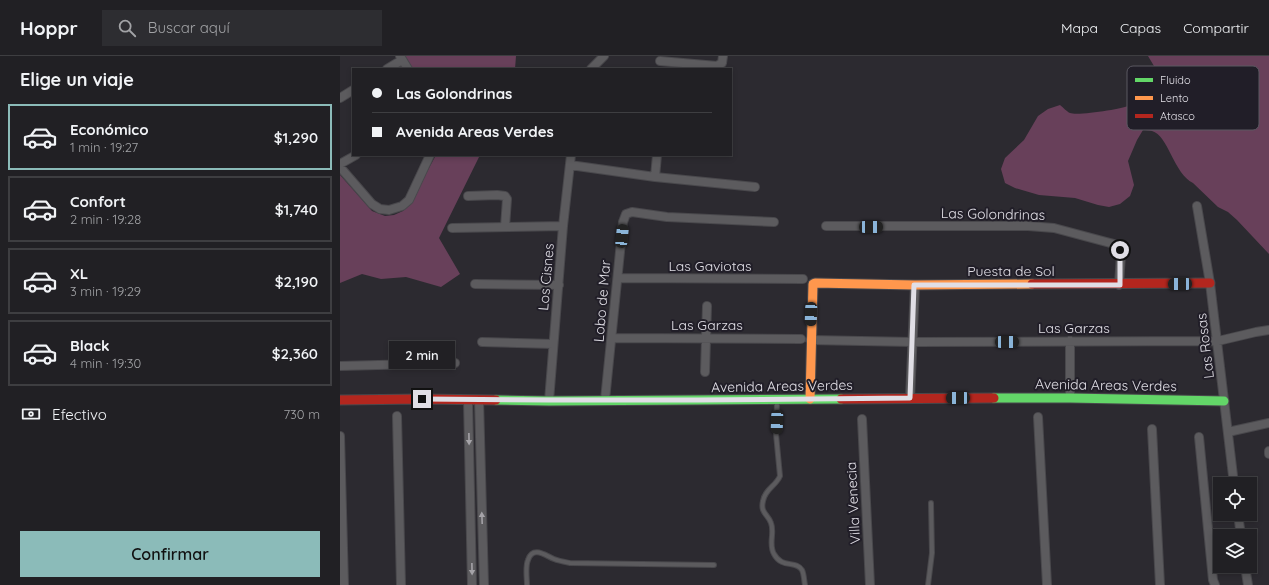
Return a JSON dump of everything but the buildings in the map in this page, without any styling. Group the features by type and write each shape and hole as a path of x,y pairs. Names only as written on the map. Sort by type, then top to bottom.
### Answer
{"street":[{"path":"592,68 604,56"},
{"path":"660,61 717,66 721,64 723,56"},
{"path":"388,68 401,58 407,68"},
{"path":"340,98 352,91"},
{"path":"354,156 340,165 372,204 380,209 393,210 402,206 409,200 430,156"},
{"name":"Los Cisnes","path":"549,400 563,226 571,156"},
{"path":"655,177 657,156"},
{"path":"570,165 655,177 756,187"},
{"path":"468,196 505,196 508,200 505,227"},
{"name":"Las Rosas","path":"1197,206 1218,341 1233,477"},
{"name":"Lobo de Mar","path":"605,400 623,222 626,214 634,212 667,217 774,222"},
{"path":"452,228 563,226"},
{"name":"Las Golondrinas","path":"826,226 1028,226 1054,228 1107,242 1119,247 1121,254 1120,285"},
{"name":"Las Gaviotas","path":"618,278 803,279"},
{"name":"Puesta de Sol","path":"806,340 812,289 813,284 817,282 914,285 1120,285 1210,283"},
{"path":"475,284 559,285"},
{"path":"910,398 914,285"},
{"path":"705,372 707,306"},
{"name":"Las Garzas","path":"612,338 706,338 912,342 1218,341 1269,330"},
{"path":"806,340 810,399"},
{"path":"482,342 553,344"},
{"path":"1070,342 1070,398"},
{"path":"340,366 455,363"},
{"name":"Avenida Areas Verdes","path":"340,400 1070,398 1224,401"},
{"path":"468,400 472,585"},
{"path":"479,400 484,585"},
{"path":"397,416 401,585"},
{"path":"1038,417 1047,585"},
{"name":"Villa Venecia","path":"862,419 870,585"},
{"path":"1228,432 1269,423"},
{"path":"1152,429 1160,585"},
{"path":"340,436 344,585"},
{"path":"1200,437 1213,580 1215,585"},
{"path":"1246,573 1248,585"}],"lane":[{"path":"778,400 776,434 780,473 777,481 766,493 762,506 764,514 772,525 771,546 774,556 785,564 796,565 801,568 803,571 805,585"},
{"path":"928,585 932,554 931,503"},
{"path":"527,585 527,560 531,555 538,552 544,553 554,559 570,563 714,565"}],"shaded area":[{"path":"405,56 516,56 515,68 412,68"},
{"path":"1148,56 1269,56 1269,254 1237,220 1228,212 1218,207 1186,178 1158,134 1143,130 1259,130 1259,66 1154,66"},
{"path":"1060,105 1069,112 1082,114 1127,106 1127,130 1143,130 1128,161 1134,185 1130,196 1120,204 1109,207 1075,198 1039,195 1015,188 1005,183 1001,169 1005,158 1024,140 1038,116 1048,109"},
{"path":"435,156 480,156 439,238 460,274 441,287 406,277 381,279 362,274 340,283 340,175 372,211 385,216 394,215 403,211 409,205"}],"traffic: fast":[{"path":"994,398 1224,401"},
{"path":"496,400 841,399"}],"traffic: slow":[{"path":"810,399 813,284 1032,284"}],"traffic: jam":[{"path":"1032,284 1210,283"},
{"path":"841,399 994,398"},
{"path":"340,400 496,400"}],"route":[{"path":"422,399 698,400 910,398 914,285 1120,285 1120,250"}]}
